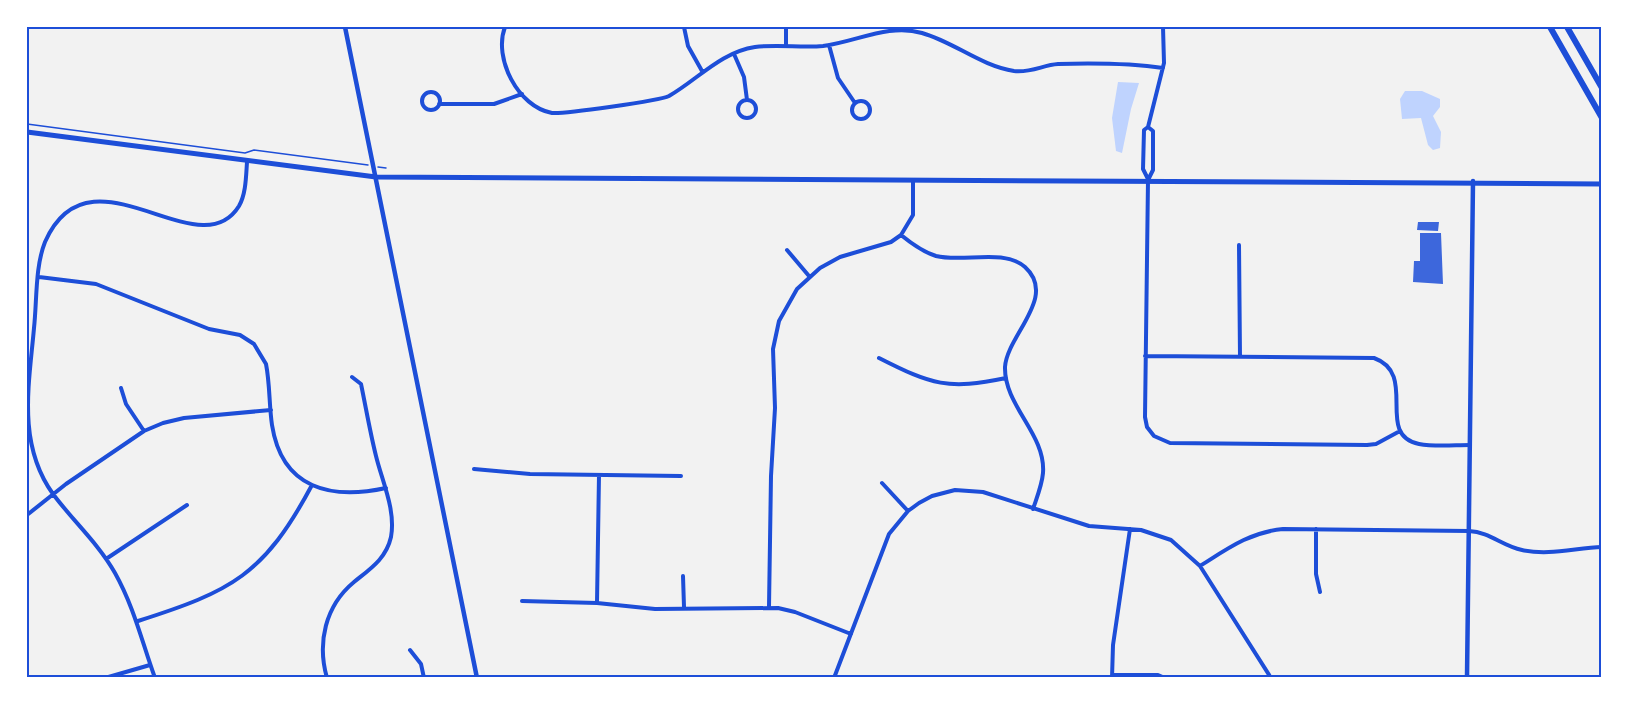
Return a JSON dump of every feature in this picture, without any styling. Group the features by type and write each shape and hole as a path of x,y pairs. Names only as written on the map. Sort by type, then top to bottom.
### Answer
{"highway":[{"path":"1550,27 1602,118"},
{"path":"1567,27 1602,88"}],"main road":[{"path":"27,132 376,177 914,182 1148,180 1602,184"}],"street":[{"path":"345,27 477,678"},
{"path":"505,27 501,40 502,57 522,94 543,110 567,113 661,99 702,71 734,54 755,47 829,45 887,29 922,33 990,64 1015,71 1037,71 1058,64 1139,65 1163,68"},
{"path":"684,27 688,46 702,71"},
{"path":"786,27 786,46"},
{"path":"1163,27 1165,53 1163,68 1148,128 1144,130 1143,169 1148,180 1145,422 1154,436 1163,441 1376,444 1400,431"},
{"path":"829,45 838,78 855,103"},
{"path":"734,54 744,77 747,100"},
{"path":"431,93 438,97 439,104 435,109 429,110 423,106 422,100 425,95 431,93"},
{"path":"439,104 494,104 522,94"},
{"path":"747,100 755,104 756,110 754,116 748,118 742,116 739,108 741,103 747,100"},
{"path":"860,101 867,104 870,111 867,116 860,119 855,117 852,110 855,103 860,101"},
{"path":"1148,128 1153,131 1153,170 1148,180"},
{"path":"156,678 150,665 138,621 106,559 83,526 53,494 36,459 27,416 44,244 51,231 79,205 96,201 125,204 191,225 214,225 224,221 238,207 242,199 247,162"},
{"path":"769,607 771,476 776,408 773,349 784,311 809,276 840,258 891,242 901,235 913,215 914,182"},
{"path":"1467,678 1473,182"},
{"path":"901,235 917,247 935,256 1012,260 1029,271 1035,285 1036,297 1008,355 1006,378 1041,454 1043,473 1033,509"},
{"path":"1239,245 1240,357"},
{"path":"787,250 809,276"},
{"path":"39,277 96,284 209,329 248,339 262,353 266,364 276,441 283,457 295,472 312,485 344,494 386,488"},
{"path":"1145,356 1374,358 1390,368 1396,380 1396,416 1400,431 1412,442 1470,445"},
{"path":"879,358 945,385 961,386 1006,378"},
{"path":"327,678 322,641 332,609 344,592 381,558 389,542 392,519 361,384 351,377"},
{"path":"121,388 126,404 144,432"},
{"path":"27,515 53,494 144,432 184,418 271,410"},
{"path":"474,469 530,474 681,476"},
{"path":"597,603 598,475"},
{"path":"882,483 908,511"},
{"path":"138,621 208,597 254,567 281,539 312,485"},
{"path":"834,678 885,543 908,511 932,496 955,490 983,492 1089,526 1155,533 1171,540 1200,566 1271,678"},
{"path":"106,559 187,505"},
{"path":"1130,529 1113,645 1112,676 1158,675 1165,678"},
{"path":"1316,529 1316,574 1320,592"},
{"path":"1200,566 1246,537 1265,531 1316,529 1469,531 1482,532 1508,546 1537,553 1602,547"},
{"path":"683,576 684,607"},
{"path":"522,601 597,603 655,609 769,607 795,612 851,634"},
{"path":"410,650 421,664 424,678"},
{"path":"105,678 150,665"}],"path":[{"path":"27,124 245,153 254,150 364,164"}],"water":[{"path":"1118,82 1139,83 1122,153 1116,151 1112,118"},
{"path":"1405,91 1422,91 1440,99 1440,107 1433,116 1441,132 1440,148 1433,150 1428,145 1421,118 1402,119 1400,99"}],"building":[{"path":"1418,222 1439,222 1438,231 1417,230"},
{"path":"1420,233 1441,233 1443,284 1413,282 1414,261 1420,261"}]}
